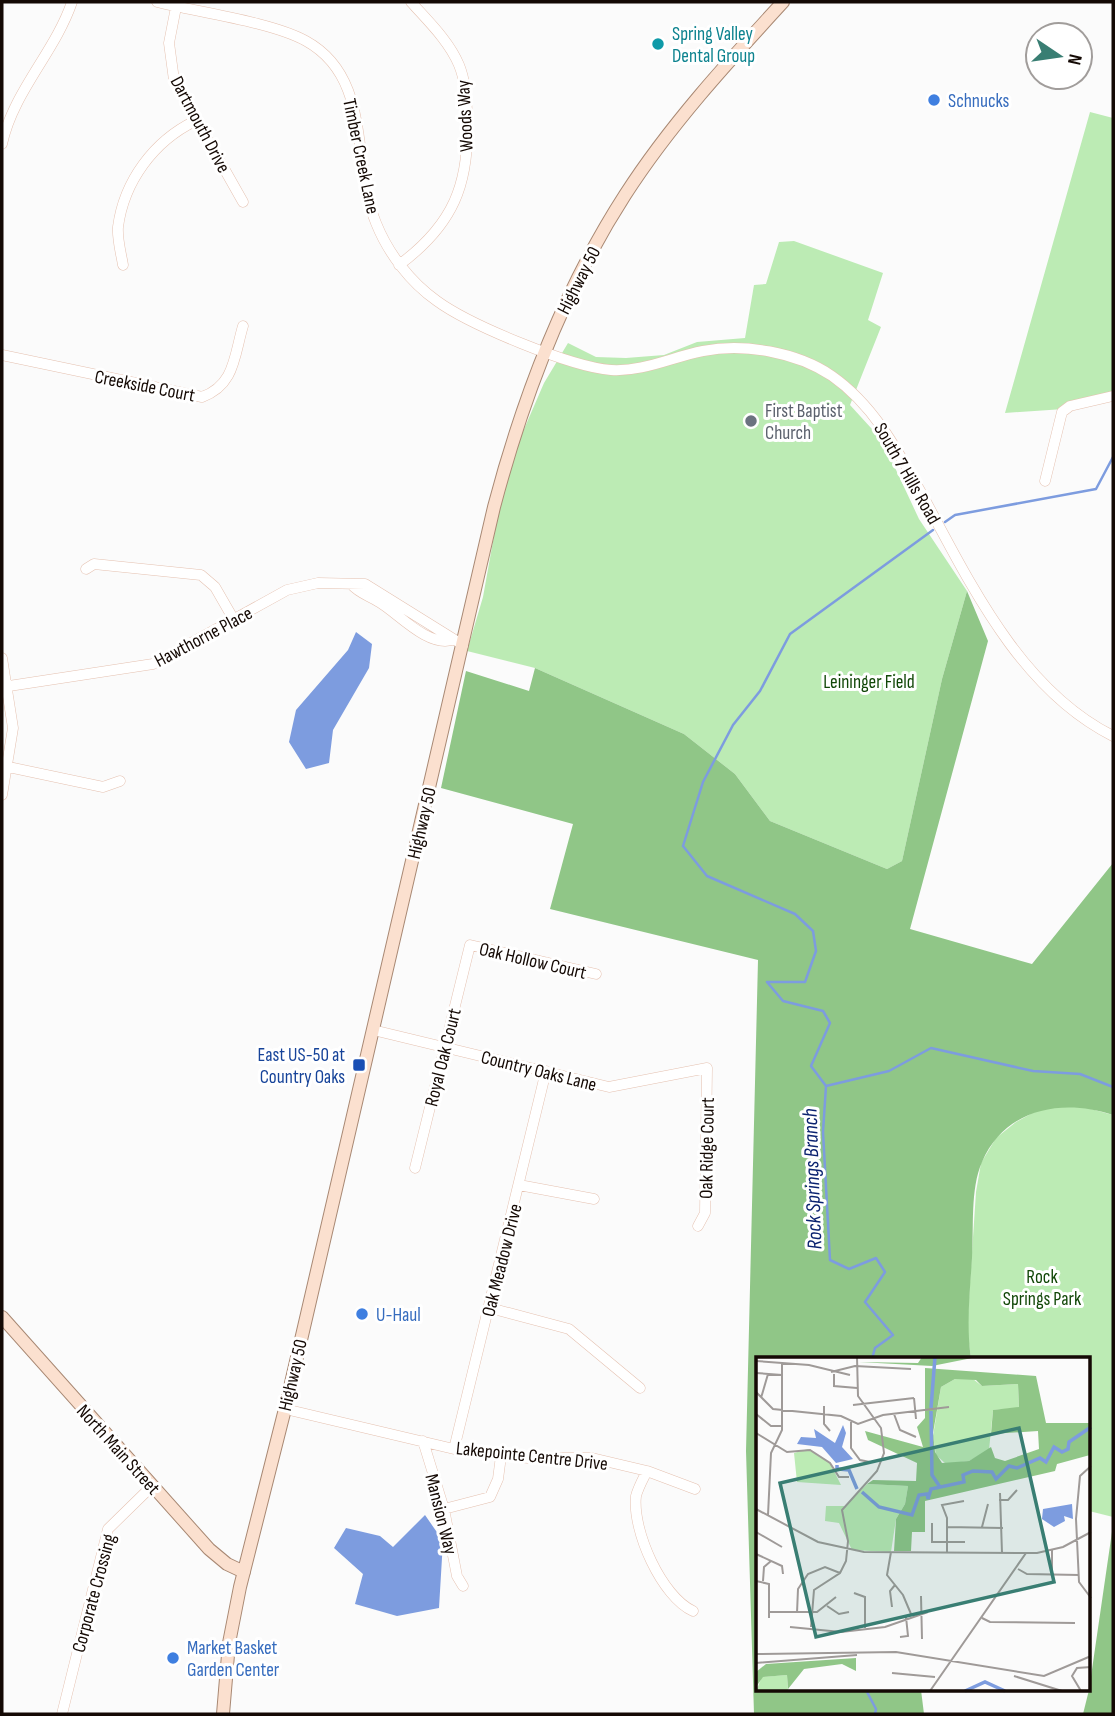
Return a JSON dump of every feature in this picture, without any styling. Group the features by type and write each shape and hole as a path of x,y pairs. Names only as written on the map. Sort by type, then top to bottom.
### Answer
{"main road":[{"name":"Highway 50","path":"223,1714 229,1643 244,1572 285,1409 373,1030 457,643 505,464 544,350 573,287 625,195 704,92 783,2"},
{"name":"North Main Street","path":"2,1317 209,1549 227,1564 244,1572"}],"street":[{"path":"2,144 9,118 50,49 72,2"},
{"name":"Timber Creek Lane","path":"157,2 176,4 279,31 307,41 329,60 346,83 356,114 366,185 376,222 399,265 436,301 473,322 544,350"},
{"name":"Woods Way","path":"399,265 423,247 444,223 460,189 468,143 466,88 460,65 449,45 411,2"},
{"name":"Dartmouth Drive","path":"176,4 169,43 174,80 243,202"},
{"path":"123,265 118,230 125,194 150,154 179,129 195,121"},
{"name":"Creekside Court","path":"2,355 202,397 215,393 225,384 243,326"},
{"name":"South 7 Hills Road","path":"544,350 610,370 638,369 704,351 747,349 783,354 830,375 870,410 904,461 983,603 1042,683 1083,718 1113,736"},
{"path":"1045,481 1062,412 1070,406 1113,396"},
{"path":"86,569 94,564 201,575 215,587 234,620"},
{"name":"Hawthorne Place","path":"9,686 153,664 287,590 318,583 365,584 379,590 457,643"},
{"path":"2,657 9,686 13,728 2,795"},
{"path":"5,766 103,786 120,781"},
{"name":"Oak Hollow Court","path":"470,945 596,974"},
{"name":"Royal Oak Court","path":"415,1168 470,945"},
{"name":"Country Oaks Lane","path":"373,1030 609,1087 707,1068"},
{"name":"Oak Ridge Court","path":"698,1226 705,1213 707,1068"},
{"name":"Oak Meadow Drive","path":"454,1449 546,1071"},
{"path":"519,1185 594,1199"},
{"path":"490,1308 569,1329 640,1388"},
{"name":"Lakepointe Centre Drive","path":"285,1409 454,1449 501,1456 592,1458 647,1471 695,1489"},
{"name":"Mansion Way","path":"423,1441 443,1509 457,1576 463,1586"},
{"path":"443,1509 490,1497 498,1479 501,1456"},
{"path":"647,1471 636,1495 640,1529 671,1594 693,1611"},
{"name":"Corporate Crossing","path":"64,1714 108,1529 152,1486"}],"green space":[{"path":"1090,112 1113,118 1113,396 1064,409 1005,413"},
{"name":"Leininger Field","path":"794,241 883,273 868,320 881,327 850,405 882,440 919,519 967,591 942,679 902,861 887,869 770,821 735,774 684,734 535,668 467,651 483,597 501,497 518,443 544,383 568,343 596,357 626,358 664,355 697,342 745,338 754,285 766,284 779,242"},
{"path":"967,591 988,641 910,929 1032,964 1113,863 1113,1115 1075,1108 1037,1112 1005,1129 992,1144 978,1173 974,1196 969,1321 971,1357 756,1357 756,1692 921,1692 924,1714 754,1714 746,1451 758,960 550,909 573,824 441,788 466,671 529,691 535,668 684,734 735,774 770,821 887,869 902,861 942,679"},
{"name":"Rock Springs Park","path":"1056,1106 1080,1106 1113,1115 1113,1517 1090,1511 1090,1357 971,1357 967,1328 976,1192 981,1163 996,1138 1016,1122 1038,1110"},
{"path":"1113,1525 1113,1714 1083,1714"}],"water":[{"path":"356,632 372,644 369,668 333,730 329,763 306,769 289,742 296,710 348,650"},
{"path":"425,1515 443,1541 439,1608 397,1616 355,1604 363,1574 334,1548 346,1528 380,1536 393,1547"}],"waterway":[{"path":"945,522 955,515 1096,489 1113,457"},
{"path":"826,1086 811,1066 830,1023 823,1011 783,1001 767,982 805,982 816,951 813,931 795,914 707,876 683,846 703,782 733,725 760,691 790,634 933,530"},
{"path":"826,1086 889,1071 931,1048 1033,1071 1080,1074 1113,1087"},
{"name":"Rock Springs Branch","path":"826,1086 823,1132 830,1260 849,1269 876,1258 885,1272 865,1302 893,1335 875,1348 873,1357"},
{"name":"Rock Springs Branch","path":"867,1692 876,1709 875,1714"}],"place":[{"name":"Spring Valley Dental Group","path":"658,44"},
{"name":"Schnucks","path":"934,100"},
{"name":"First Baptist Church","path":"751,421"},
{"name":"East US-50 at Country Oaks","path":"359,1065"},
{"name":"U-Haul","path":"362,1314"},
{"name":"Market Basket Garden Center","path":"173,1658"}]}
